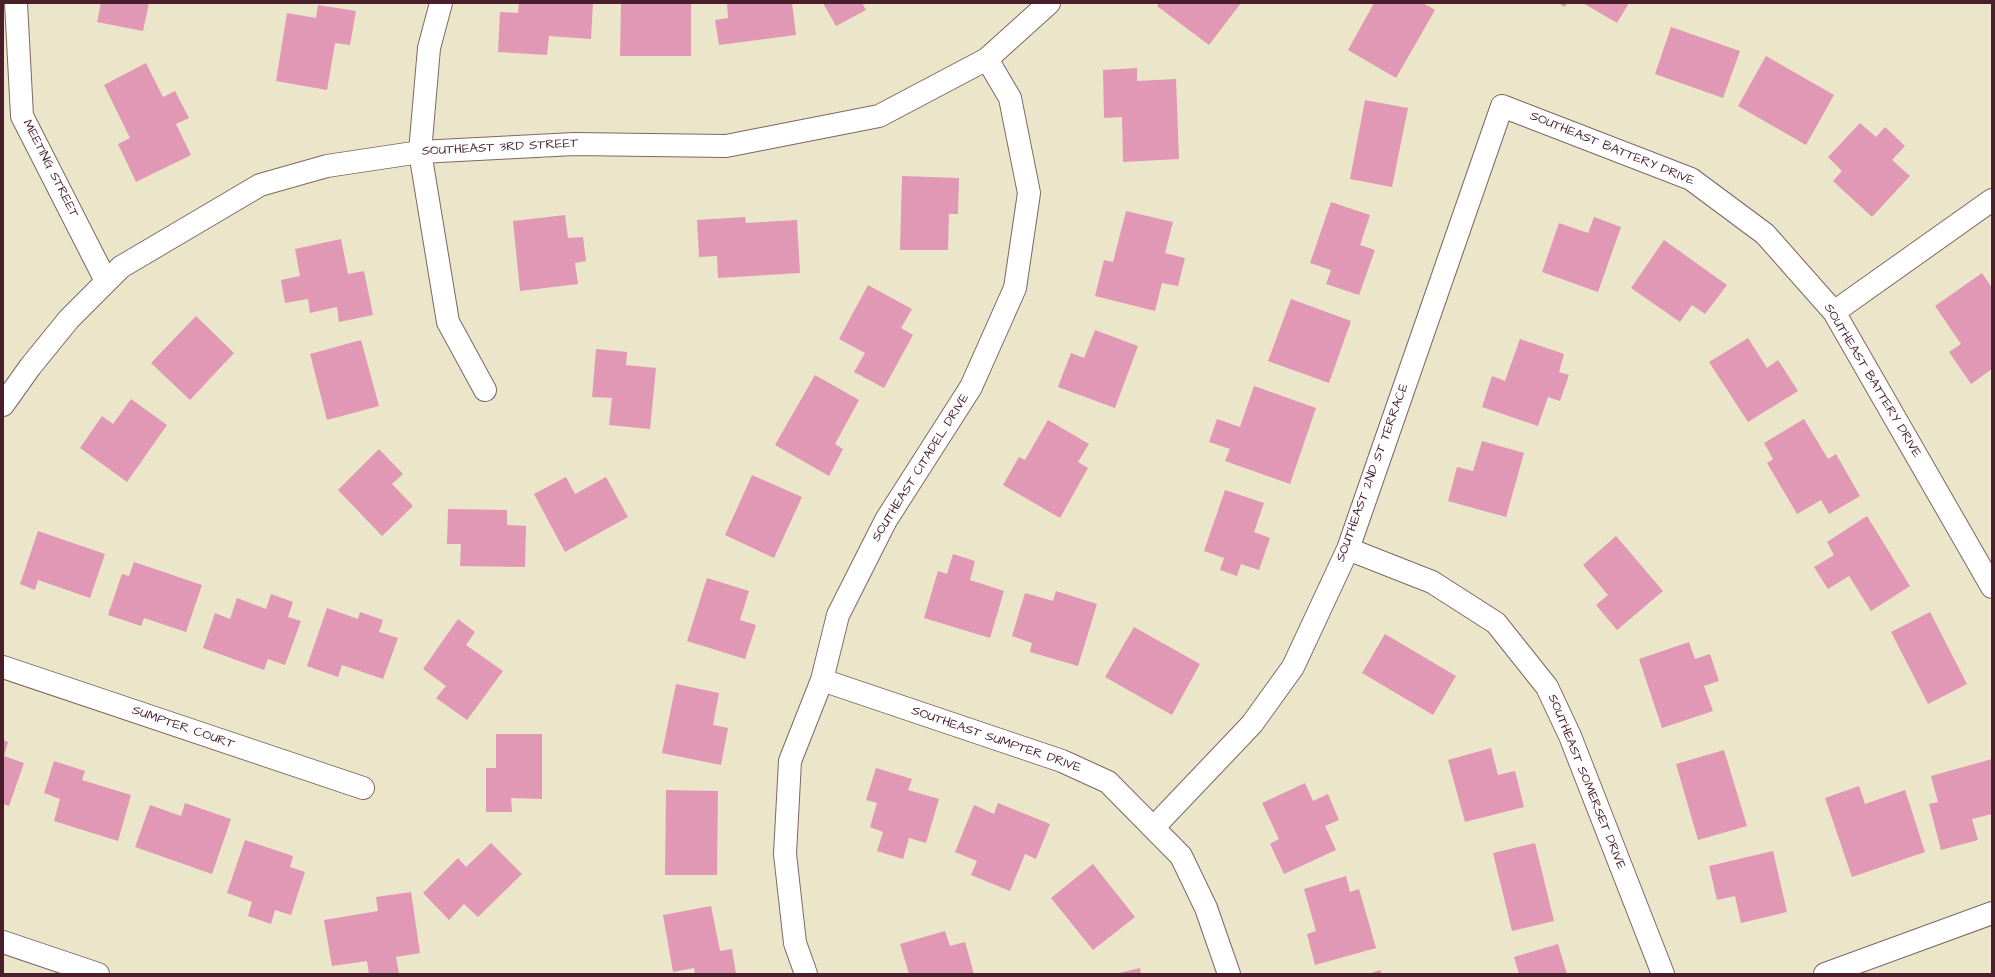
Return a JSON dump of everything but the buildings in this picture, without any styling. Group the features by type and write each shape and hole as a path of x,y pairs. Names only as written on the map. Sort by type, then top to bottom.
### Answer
{"street":[{"name":"MEETING STREET","path":"16,3 22,116 106,281"},
{"path":"441,3 429,48 420,152 448,322 485,390"},
{"name":"SOUTHEAST 3RD STREET","path":"3,405 30,366 69,319 121,267 260,185 327,166 420,152 574,144 726,146 879,116 986,59 1049,3"},
{"name":"SOUTHEAST CITADEL DRIVE","path":"806,974 795,943 785,846 790,761 822,680 838,616 886,520 971,387 1015,288 1029,192 1010,98 986,59"},
{"name":"SOUTHEAST BATTERY DRIVE","path":"1502,106 1691,179 1765,234 1834,312 1992,587"},
{"name":"SOUTHEAST 2ND ST TERRACE","path":"1154,827 1252,724 1293,667 1348,549 1502,106"},
{"path":"1834,312 1992,200"},
{"name":"SOUTHEAST SOMERSET DRIVE","path":"1348,549 1432,582 1496,623 1547,687 1570,736 1663,974"},
{"name":"SUMPTER COURT","path":"3,667 363,788"},
{"name":"SOUTHEAST SUMPTER DRIVE","path":"822,680 1069,764 1108,782 1181,856 1206,908 1229,974"},
{"path":"1825,974 1992,913"},
{"path":"3,942 98,974"}]}
